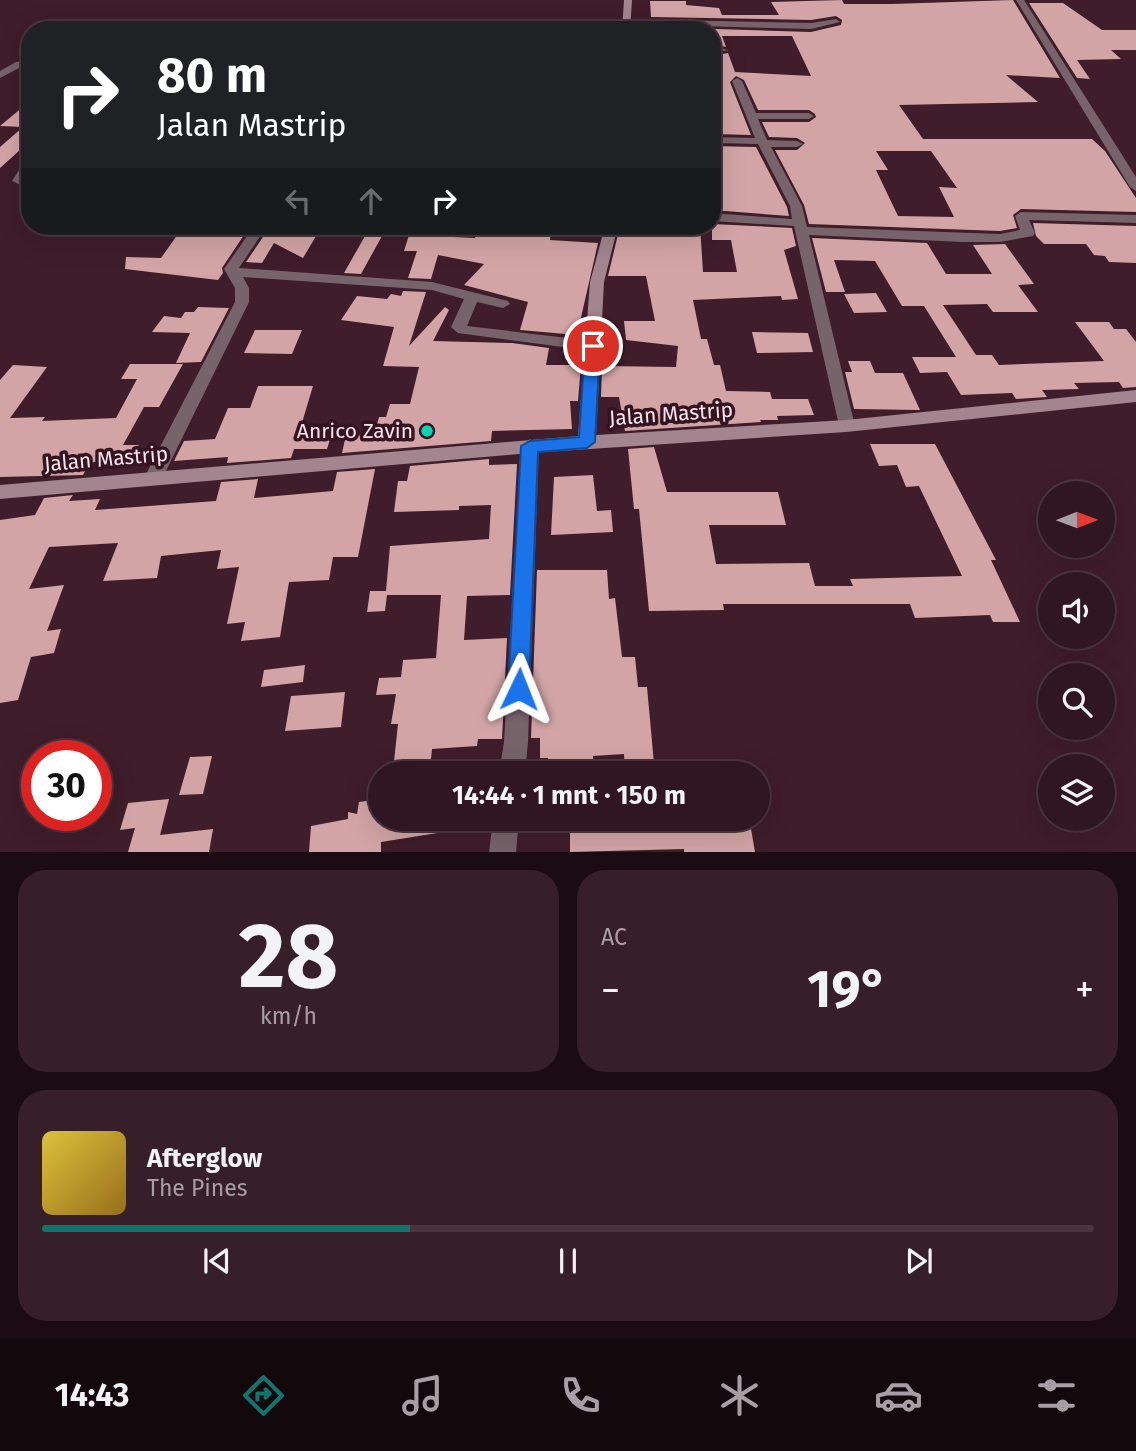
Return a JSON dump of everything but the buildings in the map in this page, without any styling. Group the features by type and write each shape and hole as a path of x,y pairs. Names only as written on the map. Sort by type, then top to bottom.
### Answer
{"main road":[{"path":"626,21 628,0"},
{"path":"587,442 597,282 609,235"},
{"name":"Jalan Mastrip","path":"0,492 530,446 846,426 1136,396"}],"street":[{"path":"1020,0 1136,187"},
{"path":"721,26 811,26 836,22"},
{"path":"0,75 21,64"},
{"path":"737,81 762,142 792,197 846,426"},
{"path":"752,116 809,116"},
{"path":"721,140 797,144"},
{"path":"721,218 801,227 990,238 1028,233 1021,216 1136,219"},
{"path":"153,478 242,302 242,288 232,272 233,265 254,235"},
{"path":"232,272 432,286 503,304"},
{"path":"472,297 460,320 459,327 463,330 593,346"},
{"path":"514,761 530,446"},
{"path":"502,852 505,831"}],"place":[{"name":"Anrico Zavin","path":"427,431"}],"route":[{"path":"519,689 530,446 587,442 593,346"}]}
